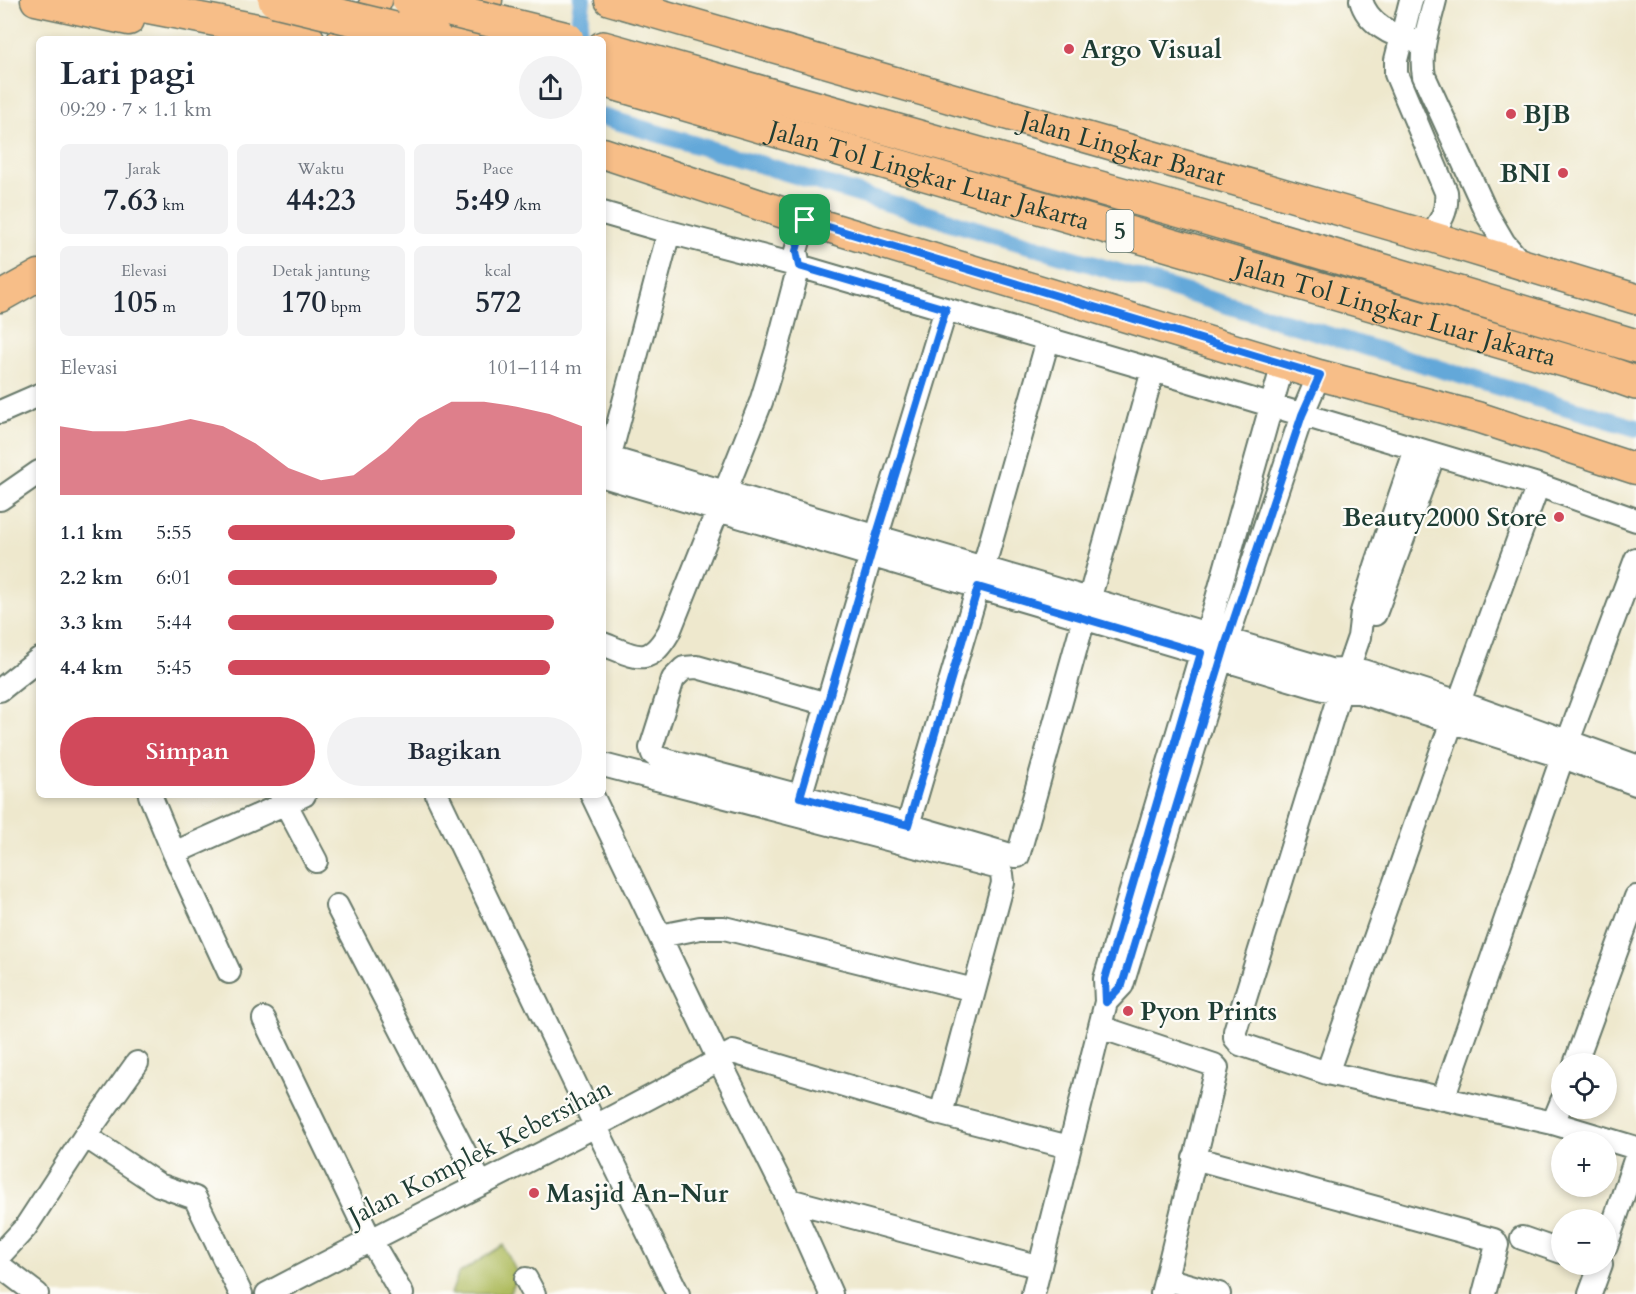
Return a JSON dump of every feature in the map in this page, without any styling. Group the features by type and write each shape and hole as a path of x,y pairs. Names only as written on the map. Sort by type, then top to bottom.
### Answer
{"highway":[{"path":"275,0 424,36"},
{"path":"409,0 555,36"},
{"name":"Jalan Tol Lingkar Luar Jakarta","path":"606,49 1203,217 1636,346"},
{"name":"Jalan Tol Lingkar Luar Jakarta","path":"606,81 1582,365 1636,383"}],"main road":[{"path":"46,0 196,36"},
{"path":"107,0 294,36"},
{"path":"302,36 328,24 341,9 344,0"},
{"path":"353,36 366,20 377,0"},
{"path":"464,36 475,8 487,0"},
{"name":"Jalan Lingkar Barat","path":"610,0 1429,236 1636,299"},
{"path":"606,140 704,178 757,204"},
{"path":"606,154 811,222 1320,375 1477,417 1636,468"},
{"path":"0,297 36,276"}],"street":[{"path":"1361,0 1363,7 1379,26 1401,38 1424,43"},
{"path":"1411,0 1396,60 1396,74 1446,192 1445,212 1429,236"},
{"path":"1436,0 1424,43 1422,67 1424,76 1487,214 1504,243 1522,264"},
{"path":"606,214 799,266 1153,370 1538,485 1636,520"},
{"path":"606,645 637,657 650,655 660,647 669,632 761,402 799,266 808,254 811,222"},
{"path":"606,462 669,232"},
{"path":"800,797 873,546 946,309"},
{"path":"908,825 1048,340"},
{"path":"1033,1294 1106,1002 1122,985 1140,895 1214,647 1283,364"},
{"path":"827,704 697,667 684,668 673,679 651,748 653,754 658,758 1018,856 1153,370"},
{"path":"1214,647 1302,415 1320,375"},
{"path":"0,412 36,396"},
{"path":"1425,451 1377,612 1359,637 1343,681 1235,1038 1240,1044 1327,1073 1554,1123 1636,1148"},
{"path":"606,470 721,501 1214,647 1343,681 1363,671 1456,711 1566,749 1636,766"},
{"path":"0,499 36,474"},
{"path":"1327,1073 1538,485"},
{"path":"1443,1100 1566,749 1636,559"},
{"path":"0,690 36,660"},
{"path":"1566,749 1636,784"},
{"path":"606,766 999,868 1003,883 941,1114"},
{"path":"151,798 229,972"},
{"path":"174,853 290,798 316,861"},
{"path":"438,798 678,1294"},
{"path":"593,798 789,1200 831,1294"},
{"path":"1579,1053 1636,897"},
{"path":"338,906 481,1184"},
{"path":"660,936 700,928 724,927 974,990"},
{"path":"264,1019 370,1239 402,1294"},
{"path":"1100,1027 1214,1065 1217,1068 1164,1286 1219,1294"},
{"path":"719,1060 733,1052 941,1114 1069,1147"},
{"name":"Jalan Komplek Kebersihan","path":"267,1294 370,1239 596,1127 719,1060"},
{"path":"0,1255 26,1228 85,1136 137,1063"},
{"path":"1554,1123 1555,1119"},
{"path":"85,1136 159,1185 195,1198 241,1294"},
{"path":"1617,1213 1636,1157"},
{"path":"1194,1158 1492,1240 1497,1245 1484,1294"},
{"path":"789,1200 1040,1267"},
{"path":"1522,1238 1551,1248"},
{"path":"0,1266 37,1294"},
{"path":"1590,1294 1596,1275"}],"green space":[{"path":"503,1245 519,1277 509,1294 451,1294 458,1274"}],"waterway":[{"path":"577,36 582,0"},
{"path":"606,118 1636,428"}],"place":[{"name":"Argo Visual","path":"1069,49"},
{"name":"BJB","path":"1511,114"},
{"name":"BNI","path":"1563,173"},
{"name":"Beauty2000 Store","path":"1559,517"},
{"name":"Pyon Prints","path":"1128,1011"},
{"name":"Masjid An-Nur","path":"534,1193"}],"route":[{"path":"805,220 1320,375 1309,395 1227,640 1122,985 1106,1002 1105,979 1129,891 1201,653 978,587 908,825 800,797 946,309 799,266 796,251 805,220"}]}
